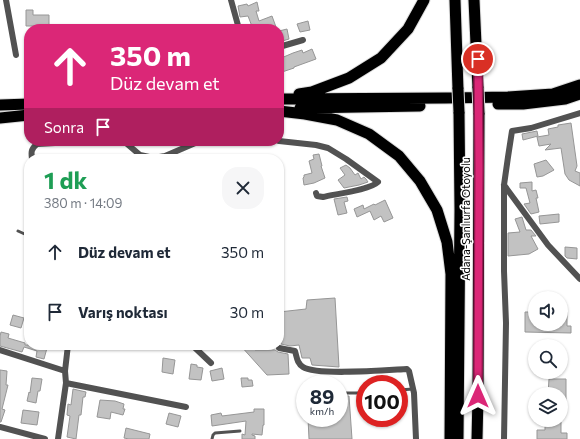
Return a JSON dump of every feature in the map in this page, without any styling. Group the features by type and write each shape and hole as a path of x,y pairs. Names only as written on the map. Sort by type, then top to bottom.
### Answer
{"highway":[{"path":"284,97 312,92 349,78 382,58 408,29 424,0"},
{"name":"Adana-Şanlıurfa Otoyolu","path":"455,0 459,112 460,210 458,439"},
{"name":"Adana-Şanlıurfa Otoyolu","path":"474,0 479,113 477,439"},
{"path":"478,0 478,88"},
{"path":"284,98 508,97 553,94 580,86"},
{"path":"284,110 523,104 564,99 580,94"},
{"path":"0,105 24,104"},
{"path":"284,111 337,120 369,134 399,156 420,181 437,210 447,242 451,274 450,439"},
{"path":"0,118 24,116"}],"street":[{"path":"6,0 16,55"},
{"path":"230,0 237,24"},
{"path":"284,46 303,40"},
{"path":"504,439 506,323 504,271 504,185 512,131 531,128 580,113"},
{"path":"284,142 316,145 328,148 378,182 369,187 322,197 317,196 316,193"},
{"path":"130,146 139,154"},
{"path":"170,154 188,146"},
{"path":"504,185 548,245 580,278"},
{"path":"284,349 295,351 297,362 304,368 341,372 407,369 409,371 413,388 416,439"},
{"path":"0,350 65,371"},
{"path":"58,439 66,383 65,371 67,350"},
{"path":"197,350 211,363"},
{"path":"66,383 186,407"},
{"path":"0,427 45,439"}],"lane":[{"path":"18,231 24,234"},
{"path":"408,389 413,388"},
{"path":"212,439 215,433 240,431"}],"building":[{"path":"257,2 259,11 256,11 259,21 272,16 275,24 251,24 248,16 240,17 238,6 247,4 248,6"},
{"path":"26,10 33,10 33,15 49,15 49,24 26,24"},
{"path":"308,21 310,30 300,32 297,24"},
{"path":"287,29 289,39 284,40 284,30"},
{"path":"312,49 316,59 284,71 284,57 302,50 303,53"},
{"path":"571,123 577,166 575,171 580,173 580,186 569,180 565,174 561,148 545,150 551,144 539,146 537,137 549,135 548,129 558,127 558,125"},
{"path":"537,131 538,136 523,140 522,134"},
{"path":"319,154 325,178 314,183 304,185 304,175 312,173 309,161 314,159 313,155"},
{"path":"546,160 554,170 543,176 537,177 534,164"},
{"path":"346,165 355,175 358,173 361,179 364,177 368,182 344,188 338,180 345,175 340,168"},
{"path":"532,182 532,191 536,190 538,198 536,198 539,212 531,214 524,204 530,203 526,188 520,188 520,183"},
{"path":"347,197 348,201 344,202 347,213 338,215 334,199"},
{"path":"385,200 393,218 384,222 381,216 374,220 370,211 357,217 354,209 363,205 364,209"},
{"path":"559,214 559,222 540,224 539,216"},
{"path":"522,217 526,230 531,230 536,236 531,236 538,249 529,254 508,256 508,233 520,232 515,219"},
{"path":"565,247 577,248 577,259 567,258 565,256"},
{"path":"335,298 339,367 312,365 310,358 302,358 299,345 284,345 284,311 306,309 307,300"},
{"path":"525,312 528,312 528,331 568,331 568,326 571,326 571,333 525,332"},
{"path":"13,315 24,318 21,328 10,325"},
{"path":"1,332 9,334 8,338 24,343 22,352 0,346"},
{"path":"34,350 46,350 44,359 36,357 37,351"},
{"path":"244,350 275,350 288,354 289,374 267,375"},
{"path":"163,358 175,360 173,374 162,372"},
{"path":"191,364 203,368 201,380 189,379"},
{"path":"222,368 224,379 212,381 210,371"},
{"path":"0,370 7,371 6,385 8,385 2,409 5,410 1,422 0,422"},
{"path":"32,378 42,379 36,403 27,401 29,392 30,393"},
{"path":"241,378 248,378 248,380 252,380 253,386 242,387"},
{"path":"549,379 566,379 566,387 548,387"},
{"path":"73,389 86,392 85,397 83,397 81,415 79,415 76,439 67,437 70,416 67,415 68,404 71,405"},
{"path":"349,396 352,439 309,439 308,427 348,427"},
{"path":"100,400 115,401 124,404 123,409 125,409 123,415 111,412 110,419 97,417"},
{"path":"254,409 264,409 264,425 262,435 252,434 255,436 255,439 242,439 242,434 245,435 246,421 212,426 211,415 221,413 222,416 254,412"},
{"path":"23,410 39,412 37,425 21,423"},
{"path":"169,413 181,416 178,427 166,424"},
{"path":"545,427 561,427 561,433 567,433 567,439 537,439 537,430 545,430"},
{"path":"126,428 150,434 149,439 124,438"}],"route":[{"path":"478,59 478,396"}]}
